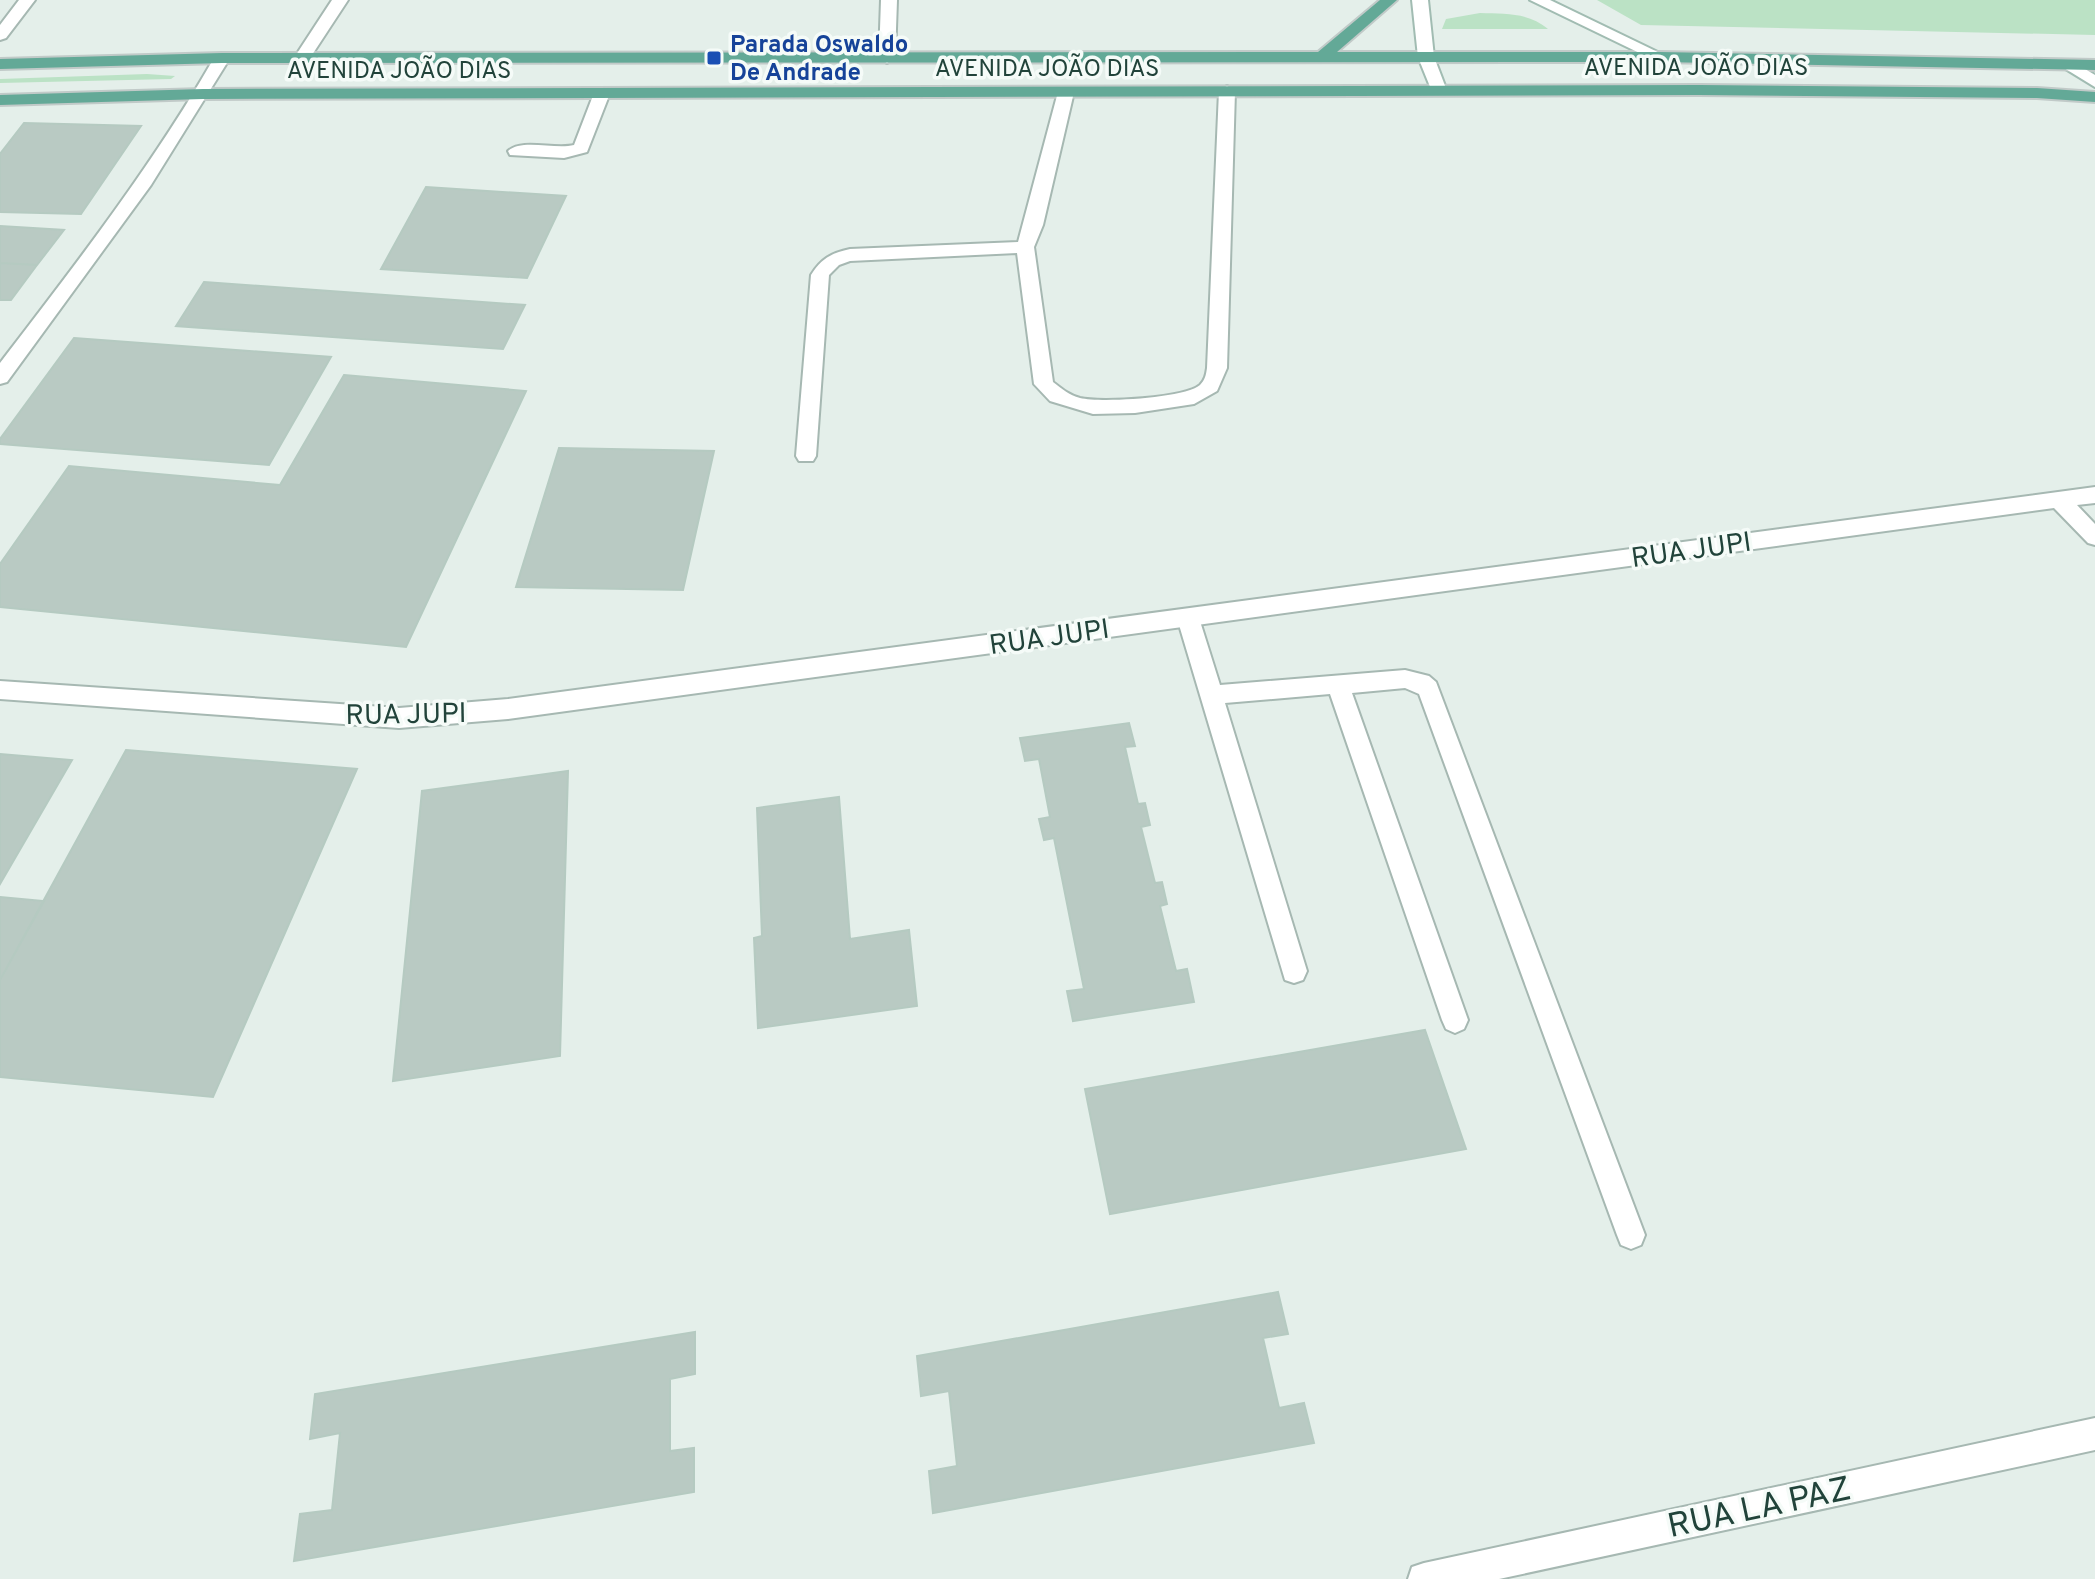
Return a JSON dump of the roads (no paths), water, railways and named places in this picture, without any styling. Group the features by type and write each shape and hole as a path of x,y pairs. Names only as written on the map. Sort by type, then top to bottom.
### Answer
{"main road":[{"path":"1322,57 1389,0"},
{"name":"AVENIDA JOÃO DIAS","path":"0,64 222,58 1660,57 2095,65"},
{"name":"AVENIDA JOÃO DIAS","path":"0,100 203,94 1227,91 1933,92 2095,97"}],"street":[{"path":"0,35 27,0"},
{"path":"302,58 340,0"},
{"path":"887,58 889,0"},
{"path":"1420,0 1426,57 1439,91"},
{"path":"1526,0 1555,9"},
{"path":"1538,0 1660,57"},
{"path":"0,377 148,179 203,94 222,58"},
{"path":"2070,65 2095,82"},
{"path":"1066,92 1034,225 1025,247 1044,384 1050,392 1076,406 1095,408 1194,397 1205,392 1215,379 1227,91"},
{"path":"516,151 564,153 581,148 602,93"},
{"path":"806,456 820,275 831,261 850,255 1025,247"},
{"name":"RUA JUPI","path":"0,690 399,718 508,709 2095,495"},
{"path":"2059,500 2095,537"},
{"path":"1188,618 1294,971"},
{"path":"1211,695 1405,679 1421,683 1432,694 1631,1235"},
{"path":"1338,684 1455,1020"},
{"name":"RUA LA PAZ","path":"1424,1579 2095,1434"}],"place":[{"name":"Parada Oswaldo De Andrade","path":"714,58"}]}
